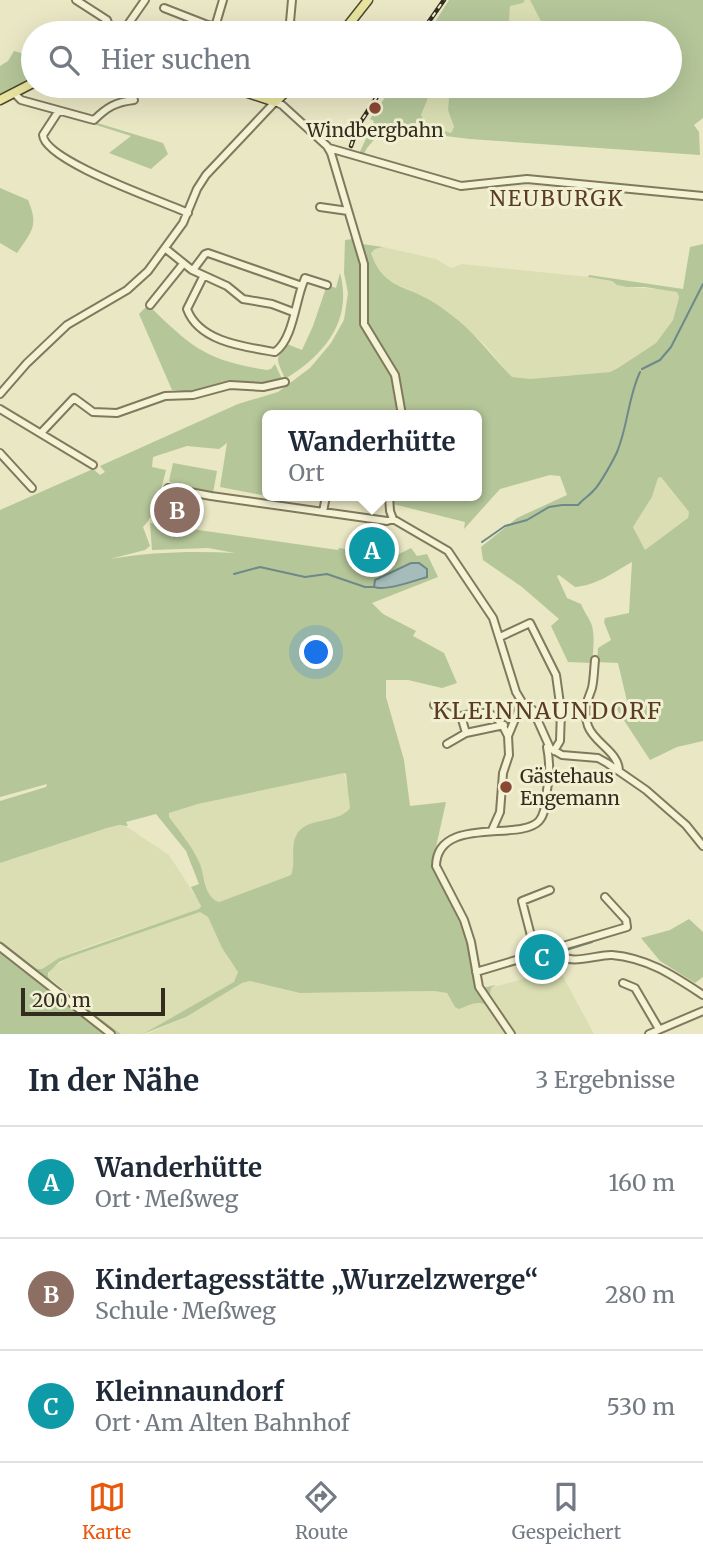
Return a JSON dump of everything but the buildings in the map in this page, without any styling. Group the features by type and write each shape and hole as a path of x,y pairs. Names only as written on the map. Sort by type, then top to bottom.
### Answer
{"main road":[{"path":"351,21 368,0"},
{"path":"0,100 21,89"},
{"path":"263,98 275,102 279,98"}],"street":[{"path":"76,0 107,21"},
{"path":"130,21 145,0"},
{"path":"217,21 223,0"},
{"path":"290,21 292,0"},
{"path":"164,8 199,21"},
{"path":"14,93 21,100 94,120 113,104 134,100"},
{"path":"0,394 27,363 67,325 116,300 138,281 166,249 188,214 197,189 206,175 275,102 282,105 329,148 461,186 527,179 703,196"},
{"path":"58,112 44,135 43,140 47,145 90,172 188,214"},
{"path":"329,148 364,264 364,324 395,375 401,410"},
{"path":"320,206 348,211"},
{"path":"166,249 193,270 227,286 243,299 272,304 293,312"},
{"path":"193,270 208,253 302,286"},
{"path":"150,304 184,264"},
{"path":"203,276 187,306 188,313 200,326 221,340 275,352 289,334 293,312 305,278 327,285"},
{"path":"41,433 74,398 93,412 117,413 165,396 193,395 230,385 263,387 285,382"},
{"path":"0,409 93,466"},
{"path":"0,453 33,488"},
{"path":"168,488 387,521 393,519"},
{"path":"323,512 325,501"},
{"path":"389,501 393,519 448,551 493,618 516,692 522,702 533,710 551,762 541,818 532,826 492,830 450,840 440,849 436,859 436,866 464,920 480,989 511,1034"},
{"path":"500,637 530,623 547,654 556,675 561,700 560,741 554,751"},
{"path":"596,660 592,687 585,703 586,718 590,732 610,751 619,771"},
{"path":"508,736 522,702"},
{"path":"435,705 451,715 488,713 495,716 508,736 509,755 503,773 500,812 492,830"},
{"path":"461,716 466,733"},
{"path":"447,744 466,733 513,723"},
{"path":"546,744 562,755 598,758 619,771 646,790 703,846"},
{"path":"551,762 562,755"},
{"path":"536,955 522,901 550,890"},
{"path":"476,972 628,928 626,920 605,897"},
{"path":"0,947 111,1034"},
{"path":"556,949 561,958 566,959 603,955 631,957 659,967 703,995"},
{"path":"623,983 638,986 659,1029"},
{"path":"649,1034 703,1011"}],"green space":[{"path":"449,0 525,0 510,6 509,21 436,21"},
{"path":"530,0 541,21 509,21 510,5"},
{"path":"530,0 703,0 703,118 694,125 699,132 700,155 470,139 413,132 387,124 362,157 358,156 374,121 370,119 385,98 428,98 421,115 427,126 451,133 454,127 448,110 449,98 682,98 682,21 541,21"},
{"path":"14,51 21,53 21,84 0,94 0,66 8,61"},
{"path":"428,98 449,98 448,110 454,127 451,133 427,126 421,115"},
{"path":"94,122 163,143 168,154 151,169 109,153 131,136 93,124"},
{"path":"0,188 28,200 33,216 32,228 17,253 0,243"},
{"path":"360,238 362,244 383,247 371,253 375,264 386,278 432,301 459,321 512,377 530,379 610,372 656,343 673,320 679,297 677,292 627,287 588,277 589,275 683,289 690,247 703,244 703,741 677,747 650,760 616,708 627,701 618,663 597,662 598,648 611,640 605,618 629,613 632,562 605,578 583,586 575,587 557,576 567,598 581,604 591,623 594,640 592,663 568,662 551,626 559,619 522,587 483,560 481,547 517,518 567,495 560,476 550,475 500,489 464,529 465,522 393,504 393,501 482,501 482,410 262,410 262,495 220,487 227,443 219,449 187,446 153,457 152,467 166,470 154,509 143,527 150,546 145,550 110,559 172,553 235,553 208,548 152,550 150,523 338,550 339,548 352,550 352,553 395,551 397,555 411,548 417,556 427,554 438,577 372,603 383,614 416,631 413,636 444,653 457,683 442,688 408,680 386,680 386,697 404,760 410,806 446,802 432,865 449,892 468,938 478,989 496,985 491,988 490,995 514,1034 509,1034 487,1005 476,1003 459,1009 447,993 300,993 250,981 242,983 186,1017 143,1034 234,982 238,972 222,948 208,917 200,912 73,956 59,962 48,973 48,977 56,985 121,1034 0,1034 0,940 37,969 42,969 59,958 199,909 201,906 191,887 199,884 186,851 156,814 126,822 128,826 107,828 0,863 0,801 46,787 47,784 0,797 0,510 93,469 100,475 105,472 100,466 238,404 278,392 310,368 331,343 344,320 348,293 344,273 345,240","holes":["661,477 689,512 688,518 645,550 633,527 652,497 658,478","346,774 350,808 337,817 300,830 294,841 291,875 219,902 210,896 197,858 169,817 169,813 198,804"]},
{"path":"383,247 436,259 451,268 462,264 588,277 627,287 671,290 679,296 673,320 656,343 610,372 512,378 485,345 460,322 430,300 386,279 377,271 371,253"},
{"path":"340,273 342,306 332,335 312,359 285,379 278,357 287,344 302,350 327,285 336,288"},
{"path":"148,305 200,349 228,362 246,366 267,370 275,364 283,381 265,385 230,381 194,392 172,390 139,314"},
{"path":"173,463 217,471 213,493 180,490 169,481"},
{"path":"661,477 689,512 688,519 645,550 633,527 652,497 658,478"},
{"path":"344,773 350,808 342,816 306,826 293,844 291,875 219,902 214,901 209,895 199,862 169,813 198,804"},
{"path":"124,825 169,855 200,903 200,909 89,946 59,958 42,969 37,969 0,939 0,863 107,828"},
{"path":"200,912 208,917 222,948 238,972 235,982 143,1034 121,1034 48,977 51,968 73,956"},
{"path":"689,919 703,932 703,977 695,983 660,961 641,938 670,930"},
{"path":"551,971 561,973 594,1034 514,1034 490,995 491,988"},
{"path":"250,981 300,993 447,993 455,1007 472,1003 487,1005 509,1034 147,1034 186,1017 242,983"}],"water":[{"path":"411,563 419,563 427,569 427,577 393,587 374,587 375,580"}],"waterway":[{"path":"642,369 660,360 671,347 703,284"},
{"path":"482,542 505,526 527,520 549,507 578,505 596,488 617,452 640,372"},
{"path":"234,574 260,567 305,577 327,574 365,587 374,587"},
{"path":"563,951 592,942"}],"railway":[{"path":"429,21 444,0"},
{"path":"351,146 358,126 376,98"}],"place":[{"name":"Windbergbahn","path":"375,108"},
{"name":"Kindertagesstätte „Wurzelzwerge“","path":"177,510"},
{"name":"Wanderhütte","path":"372,550"},
{"name":"Gästehaus Engemann","path":"506,787"},
{"name":"Kleinnaundorf","path":"542,957"}],"district":[{"name":"NEUBURGK","path":"557,198"},
{"name":"KLEINNAUNDORF","path":"548,710"}]}
